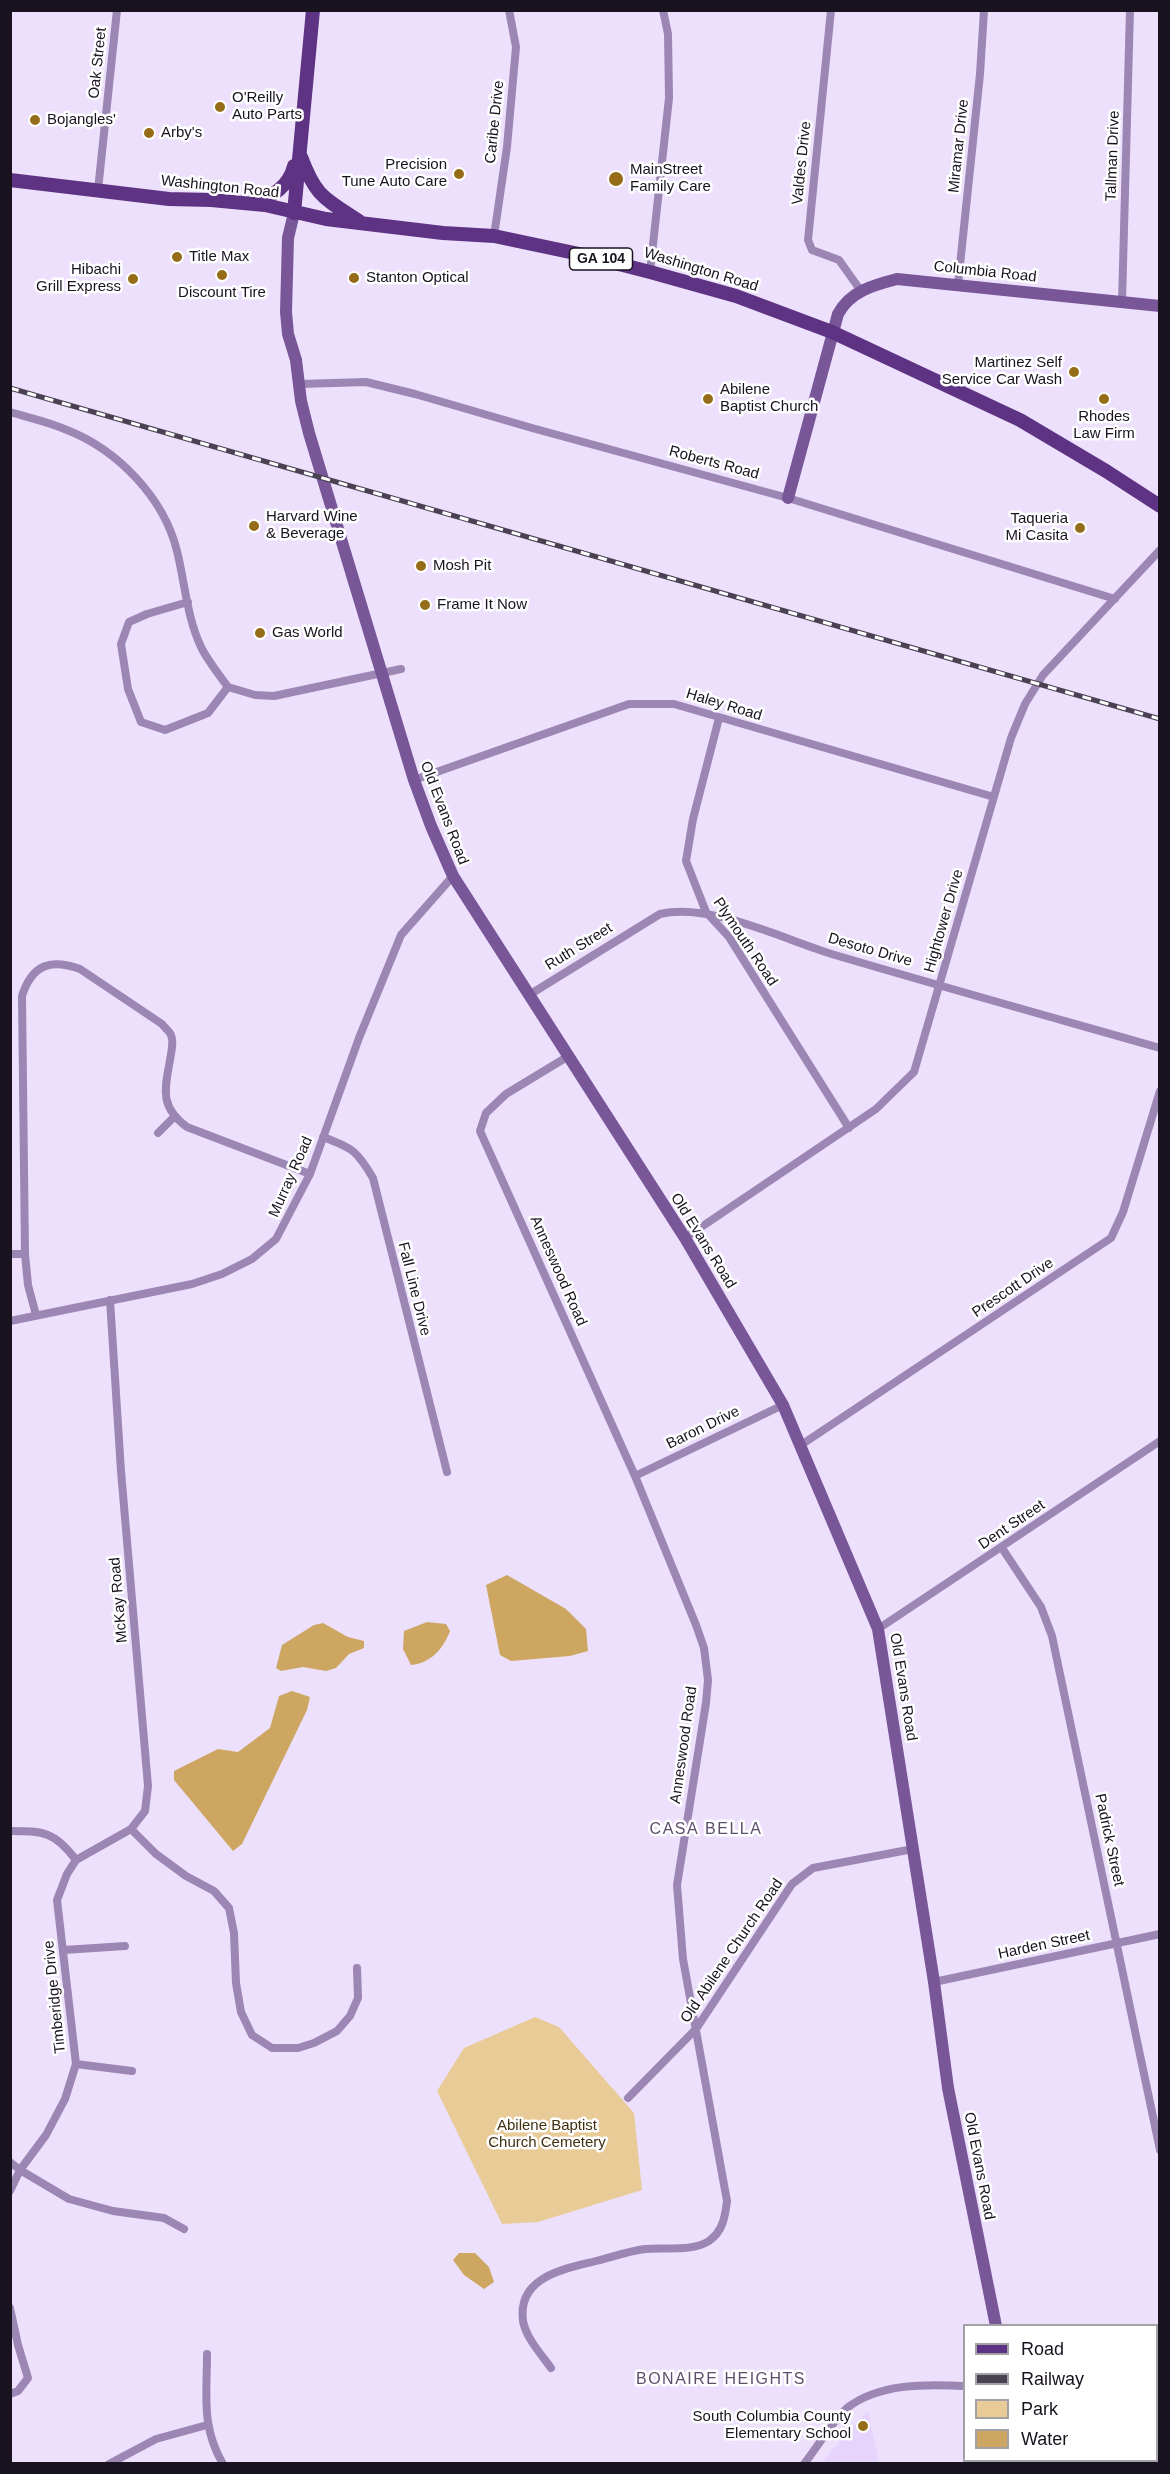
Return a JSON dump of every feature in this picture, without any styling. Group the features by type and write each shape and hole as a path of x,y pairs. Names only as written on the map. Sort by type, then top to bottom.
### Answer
{"main road":[{"path":"294,213 313,10"},
{"path":"252,204 270,197 291,177 299,150"},
{"path":"299,150 313,187 362,223"},
{"name":"Washington Road","path":"10,180 169,199 252,204 362,223 494,237 580,254 736,296 832,332 1020,420 1160,506"}],"street":[{"name":"Oak Street","path":"98,190 117,10"},
{"name":"Caribe Drive","path":"494,237 507,147 516,47 509,10"},
{"path":"650,272 669,98 668,34 663,10"},
{"name":"Valdes Drive","path":"831,10 808,240 812,250 839,260 861,291"},
{"name":"Miramar Drive","path":"958,284 980,74 984,10"},
{"name":"Tallman Drive","path":"1122,302 1130,10"},
{"name":"Old Evans Road","path":"294,213 288,237 286,312 288,334 300,384 301,401 381,673 414,780 431,826 453,876 685,1238 783,1405 878,1629 934,1983 948,2088 996,2324"},
{"name":"Columbia Road","path":"832,332 842,306 861,291 875,284 897,279 1160,306"},
{"path":"788,498 832,332"},
{"name":"Roberts Road","path":"300,384 366,382 415,394 788,498 1115,599"},
{"path":"10,412 49,423 87,439 123,465 152,498 177,549 188,602 202,648 228,687 255,695 274,696 401,669"},
{"name":"Hightower Drive","path":"685,1238 849,1128 876,1108 914,1072 1011,738 1029,695 1043,675 1160,550"},
{"path":"188,602 129,622 121,644 128,689 141,722 165,730 176,726 208,713 228,687"},
{"name":"Haley Road","path":"414,780 630,704 674,704 994,797"},
{"name":"Plymouth Road","path":"719,718 693,819 686,861 706,912 729,937 849,1128"},
{"name":"Murray Road","path":"10,1321 192,1284 222,1274 252,1259 276,1239 310,1174 359,1038 401,935 453,876"},
{"name":"Desoto Drive","path":"644,924 660,914 677,910 706,912 834,955 1160,1048"},
{"name":"Ruth Street","path":"529,995 644,924"},
{"path":"36,1315 28,1285 25,1254 22,996 27,981 44,966 55,963 67,964 80,969 171,1035 172,1049 165,1089 166,1104 174,1117 186,1127 310,1174"},
{"name":"Anneswood Road","path":"551,2368 528,2336 523,2321 523,2308 537,2282 550,2273 644,2249 692,2247 707,2242 719,2232 725,2218 727,2201 683,1959 677,1885 706,1703 708,1680 704,1648 635,1476 480,1131 486,1113 506,1094 567,1057"},
{"name":"Prescott Drive","path":"801,1445 1112,1238 1123,1212 1160,1091"},
{"path":"158,1133 174,1117"},
{"name":"Fall Line Drive","path":"323,1137 350,1146 373,1178 447,1472"},
{"path":"10,1254 25,1254"},
{"name":"McKay Road","path":"110,1300 148,1786 145,1811 131,1829"},
{"name":"Baron Drive","path":"635,1476 783,1405"},
{"name":"Dent Street","path":"878,1629 1160,1441"},
{"name":"Padrick Street","path":"1002,1548 1041,1607 1052,1636 1160,2150"},
{"path":"10,1831 40,1831 63,1843 76,1860 131,1829 156,1854 214,1891 229,1908 234,1933 236,1983 241,2012 252,2035 272,2048 298,2048 314,2043 337,2031 350,2016 358,1998 357,1968"},
{"name":"Old Abilene Church Road","path":"628,2098 696,2029 792,1884 813,1869 913,1849"},
{"name":"Timberidge Drive","path":"10,2191 20,2170 46,2135 65,2098 76,2064 57,1900 76,1860"},
{"name":"Harden Street","path":"934,1983 1160,1934"},
{"path":"64,1950 125,1946"},
{"path":"76,2064 132,2071"},
{"path":"10,2162 69,2199 113,2211 164,2218 184,2229"},
{"path":"10,2308 28,2378 18,2391 10,2394"},
{"path":"207,2354 207,2425 213,2447 223,2463"},
{"path":"804,2463 846,2409 870,2395 931,2384 963,2386"},
{"path":"109,2463 156,2439 207,2425"}],"shaded area":[{"name":"South Columbia County Elementary School","path":"868,2411 879,2463 821,2463 840,2441"}],"green space":[{"name":"Abilene Baptist Church Cemetery","path":"535,2017 559,2027 634,2113 642,2190 538,2222 502,2224 437,2091 464,2048"}],"water":[{"path":"507,1575 566,1609 586,1629 588,1651 570,1656 511,1661 500,1655 486,1585"},
{"path":"427,1622 446,1624 450,1631 444,1644 435,1654 425,1661 411,1665 403,1649 404,1631"},
{"path":"323,1623 348,1637 364,1641 364,1648 349,1654 336,1668 326,1671 303,1667 281,1671 276,1668 282,1645 314,1625"},
{"path":"292,1691 310,1697 307,1710 242,1844 233,1851 174,1780 174,1771 218,1749 238,1752 270,1728 279,1696"},
{"path":"459,2253 475,2253 489,2267 494,2282 484,2289 464,2275 453,2260"}],"railway":[{"path":"10,388 1160,719"}],"place":[{"name":"O'Reilly Auto Parts","path":"220,107"},
{"name":"Bojangles'","path":"35,120"},
{"name":"Arby's","path":"149,133"},
{"name":"Precision Tune Auto Care","path":"459,174"},
{"name":"MainStreet Family Care","path":"616,179"},
{"name":"Title Max","path":"177,257"},
{"name":"Discount Tire","path":"222,275"},
{"name":"Stanton Optical","path":"354,278"},
{"name":"Hibachi Grill Express","path":"133,279"},
{"name":"Martinez Self Service Car Wash","path":"1074,372"},
{"name":"Abilene Baptist Church","path":"708,399"},
{"name":"Rhodes Law Firm","path":"1104,399"},
{"name":"Harvard Wine & Beverage","path":"254,526"},
{"name":"Taqueria Mi Casita","path":"1080,528"},
{"name":"Mosh Pit","path":"421,566"},
{"name":"Frame It Now","path":"425,605"},
{"name":"Gas World","path":"260,633"},
{"name":"South Columbia County Elementary School","path":"863,2426"}],"district":[{"name":"CASA BELLA","path":"706,1830"},
{"name":"BONAIRE HEIGHTS","path":"721,2380"}]}
